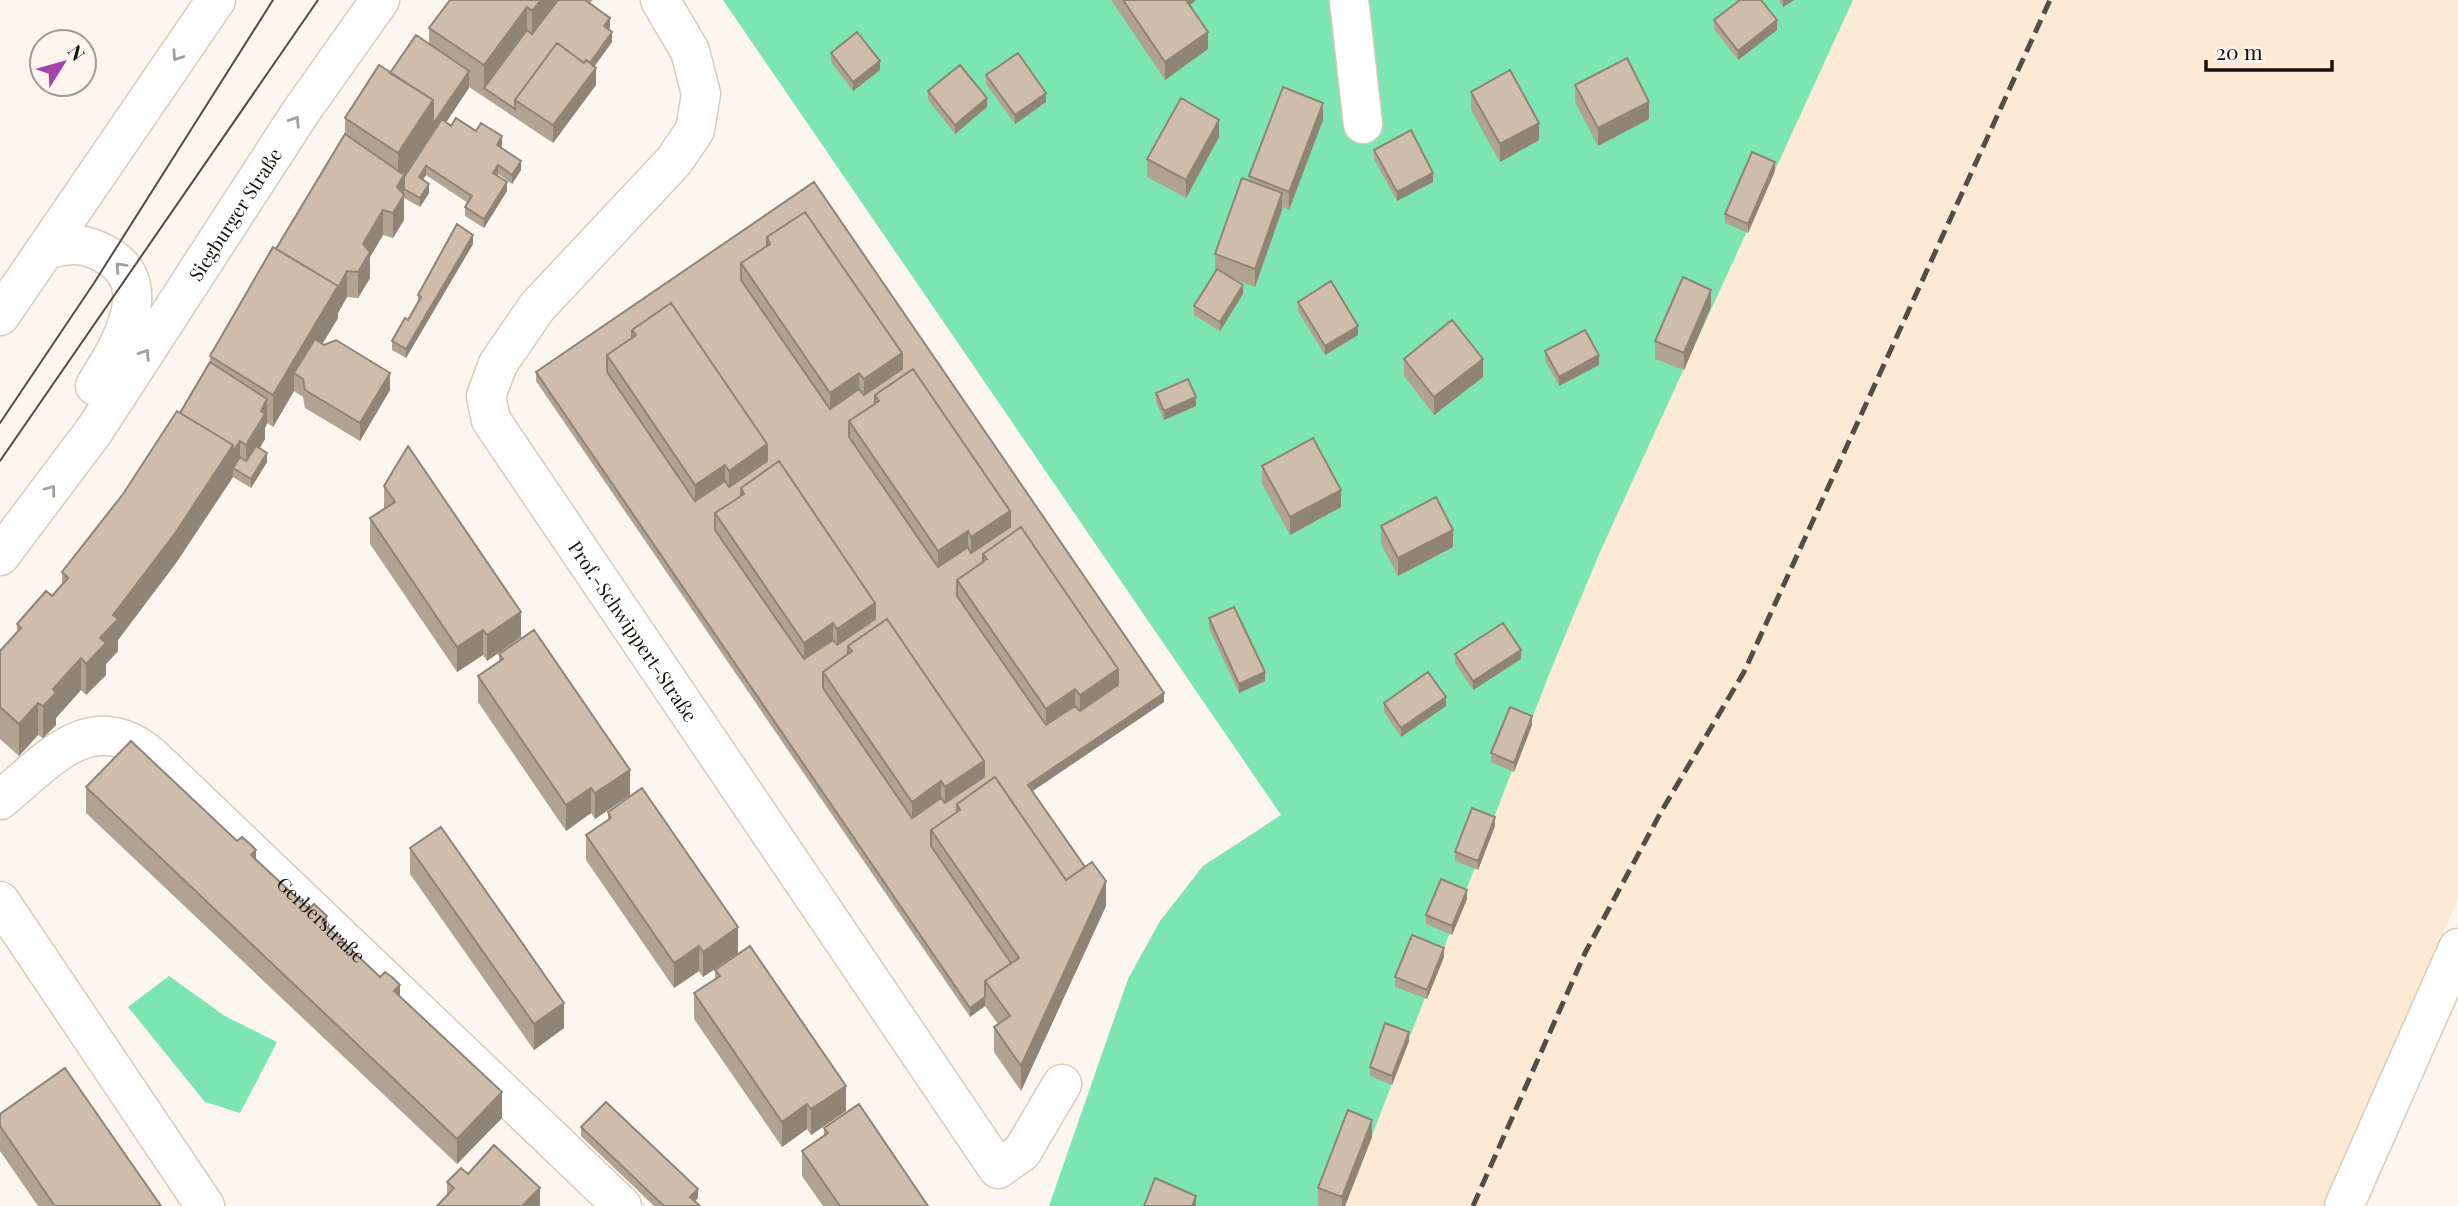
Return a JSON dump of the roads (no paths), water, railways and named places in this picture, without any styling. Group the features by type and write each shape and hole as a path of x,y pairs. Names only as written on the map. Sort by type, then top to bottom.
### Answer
{"street":[{"path":"4,301 46,250 216,0"},
{"name":"Siegburger Straße","path":"0,556 94,431 300,113 380,0"},
{"name":"Prof.-Schwippert-Straße","path":"660,0 690,51 701,94 695,130 674,161 537,307 498,364 486,396 491,420 998,1169 1022,1152 1062,1084"},
{"path":"1349,0 1363,124"},
{"path":"46,250 69,243 85,244 110,257 129,276 132,307 128,322 118,349 90,395 94,431"},
{"name":"Gerberstraße","path":"0,800 72,741 106,734 131,740 152,757 622,1206"},
{"path":"0,901 205,1206"},
{"path":"2344,1206 2458,948"}],"tram line":[{"path":"0,423 94,283 273,0"},
{"path":"0,461 318,0"}],"railway":[{"path":"1473,1206 1585,953 1661,812 1744,672 2050,0"}]}
